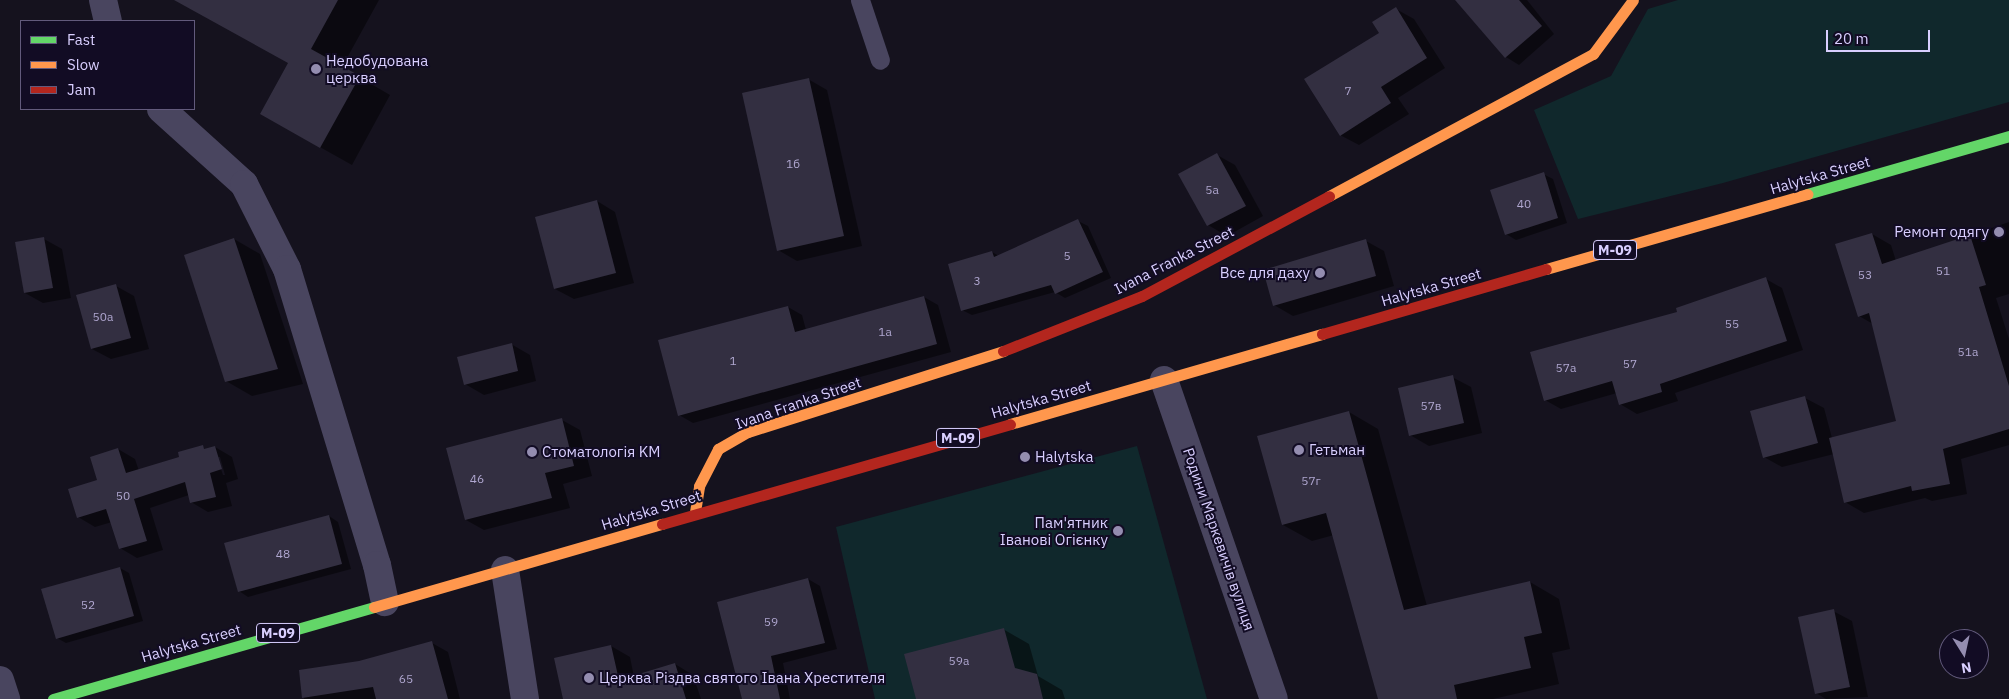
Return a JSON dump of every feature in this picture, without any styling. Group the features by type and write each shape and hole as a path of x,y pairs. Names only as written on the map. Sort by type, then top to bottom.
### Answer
{"main road":[{"name":"Ivana Franka Street","path":"695,512 699,486 718,449 740,436 985,358 1142,296 1593,54 1633,0"},
{"name":"Halytska Street","path":"53,699 385,602 505,570 695,512 1164,380 2009,136"}],"street":[{"path":"103,0 108,20"},
{"path":"162,110 244,184 287,269 377,565 385,602"},
{"name":"Родини Маркевичів вулиця","path":"1164,380 1274,699"},
{"path":"505,570 525,699"},
{"path":"0,680 6,699"}],"lane":[{"path":"860,0 880,60"}],"green space":[{"path":"1678,0 2009,0 2009,102 1723,183 1578,219 1534,110 1611,76 1648,9"},
{"path":"1137,446 1207,699 875,699 836,527"}],"building":[{"name":"Недобудована церква","path":"174,0 338,0 311,49 360,76 320,148 260,114 288,63"},
{"path":"1455,0 1519,0 1542,26 1505,58"},
{"path":"1396,7 1427,58 1381,87 1391,103 1340,136 1304,79 1379,33 1372,22"},
{"path":"809,78 844,236 777,251 742,93"},
{"path":"1217,153 1246,206 1207,226 1178,174"},
{"path":"1544,172 1558,218 1505,235 1490,190"},
{"path":"597,200 616,273 554,289 535,217"},
{"path":"1078,219 1103,272 1055,294 1051,285 961,311 948,264 992,251 994,257"},
{"path":"1872,233 1882,264 1970,235 1986,285 1979,287 2009,386 2009,429 1943,449 1950,484 1912,491 1911,486 1844,503 1829,438 1896,421 1869,313 1858,317 1835,244"},
{"path":"44,237 53,288 24,293 15,242"},
{"path":"234,238 278,369 225,382 184,255"},
{"name":"Все для даху","path":"1366,239 1376,276 1273,306 1263,270"},
{"path":"1766,277 1787,341 1660,384 1662,392 1619,405 1612,381 1544,401 1530,352 1677,312 1676,308"},
{"path":"116,284 131,338 91,349 76,295"},
{"path":"924,296 937,344 678,416 658,340 788,306 795,332"},
{"path":"512,343 518,371 464,385 457,357"},
{"path":"1453,375 1464,423 1409,436 1398,388"},
{"path":"1805,396 1818,443 1763,458 1750,411"},
{"path":"1349,411 1404,610 1530,581 1542,633 1524,637 1531,668 1454,685 1457,699 1378,699 1326,513 1282,525 1257,436"},
{"path":"562,418 574,466 545,473 552,498 465,520 446,448"},
{"path":"203,445 204,449 215,446 222,469 210,473 216,497 190,503 185,482 134,499 147,541 119,549 106,509 77,518 68,489 97,480 90,457 118,448 126,473 179,457 178,452"},
{"path":"329,515 342,564 238,592 224,543"},
{"path":"120,567 134,616 56,639 41,589"},
{"path":"808,578 825,643 771,656 780,699 742,699 717,602"},
{"path":"1834,609 1850,687 1815,694 1798,617"},
{"path":"1004,628 1015,668 1037,674 1043,699 916,699 904,654"},
{"path":"432,641 448,699 376,699 373,687 302,698 299,670 359,661"},
{"name":"Церква Різдва святого Івана Хрестителя","path":"611,645 619,680 675,663 686,699 563,699 554,658"}],"traffic: fast":[{"path":"1807,194 2009,136"},
{"path":"53,699 374,607"}],"traffic: slow":[{"path":"1329,196 1593,54 1633,0"},
{"path":"1546,269 1807,194"},
{"path":"1010,424 1322,334"},
{"path":"695,512 699,486 718,449 748,432 1003,351"},
{"path":"374,607 662,524"}],"traffic: jam":[{"path":"1003,351 1142,296 1329,196"},
{"path":"1322,334 1546,269"},
{"path":"662,524 1010,424"}],"place":[{"name":"Недобудована церква","path":"316,69"},
{"name":"Ремонт одягу","path":"1999,232"},
{"name":"Все для даху","path":"1320,273"},
{"name":"Гетьман","path":"1299,450"},
{"name":"Стоматологія KM","path":"532,452"},
{"name":"Halytska","path":"1025,457"},
{"name":"Пам'ятник Іванові Огієнку","path":"1118,531"},
{"name":"Церква Різдва святого Івана Хрестителя","path":"589,678"}]}
